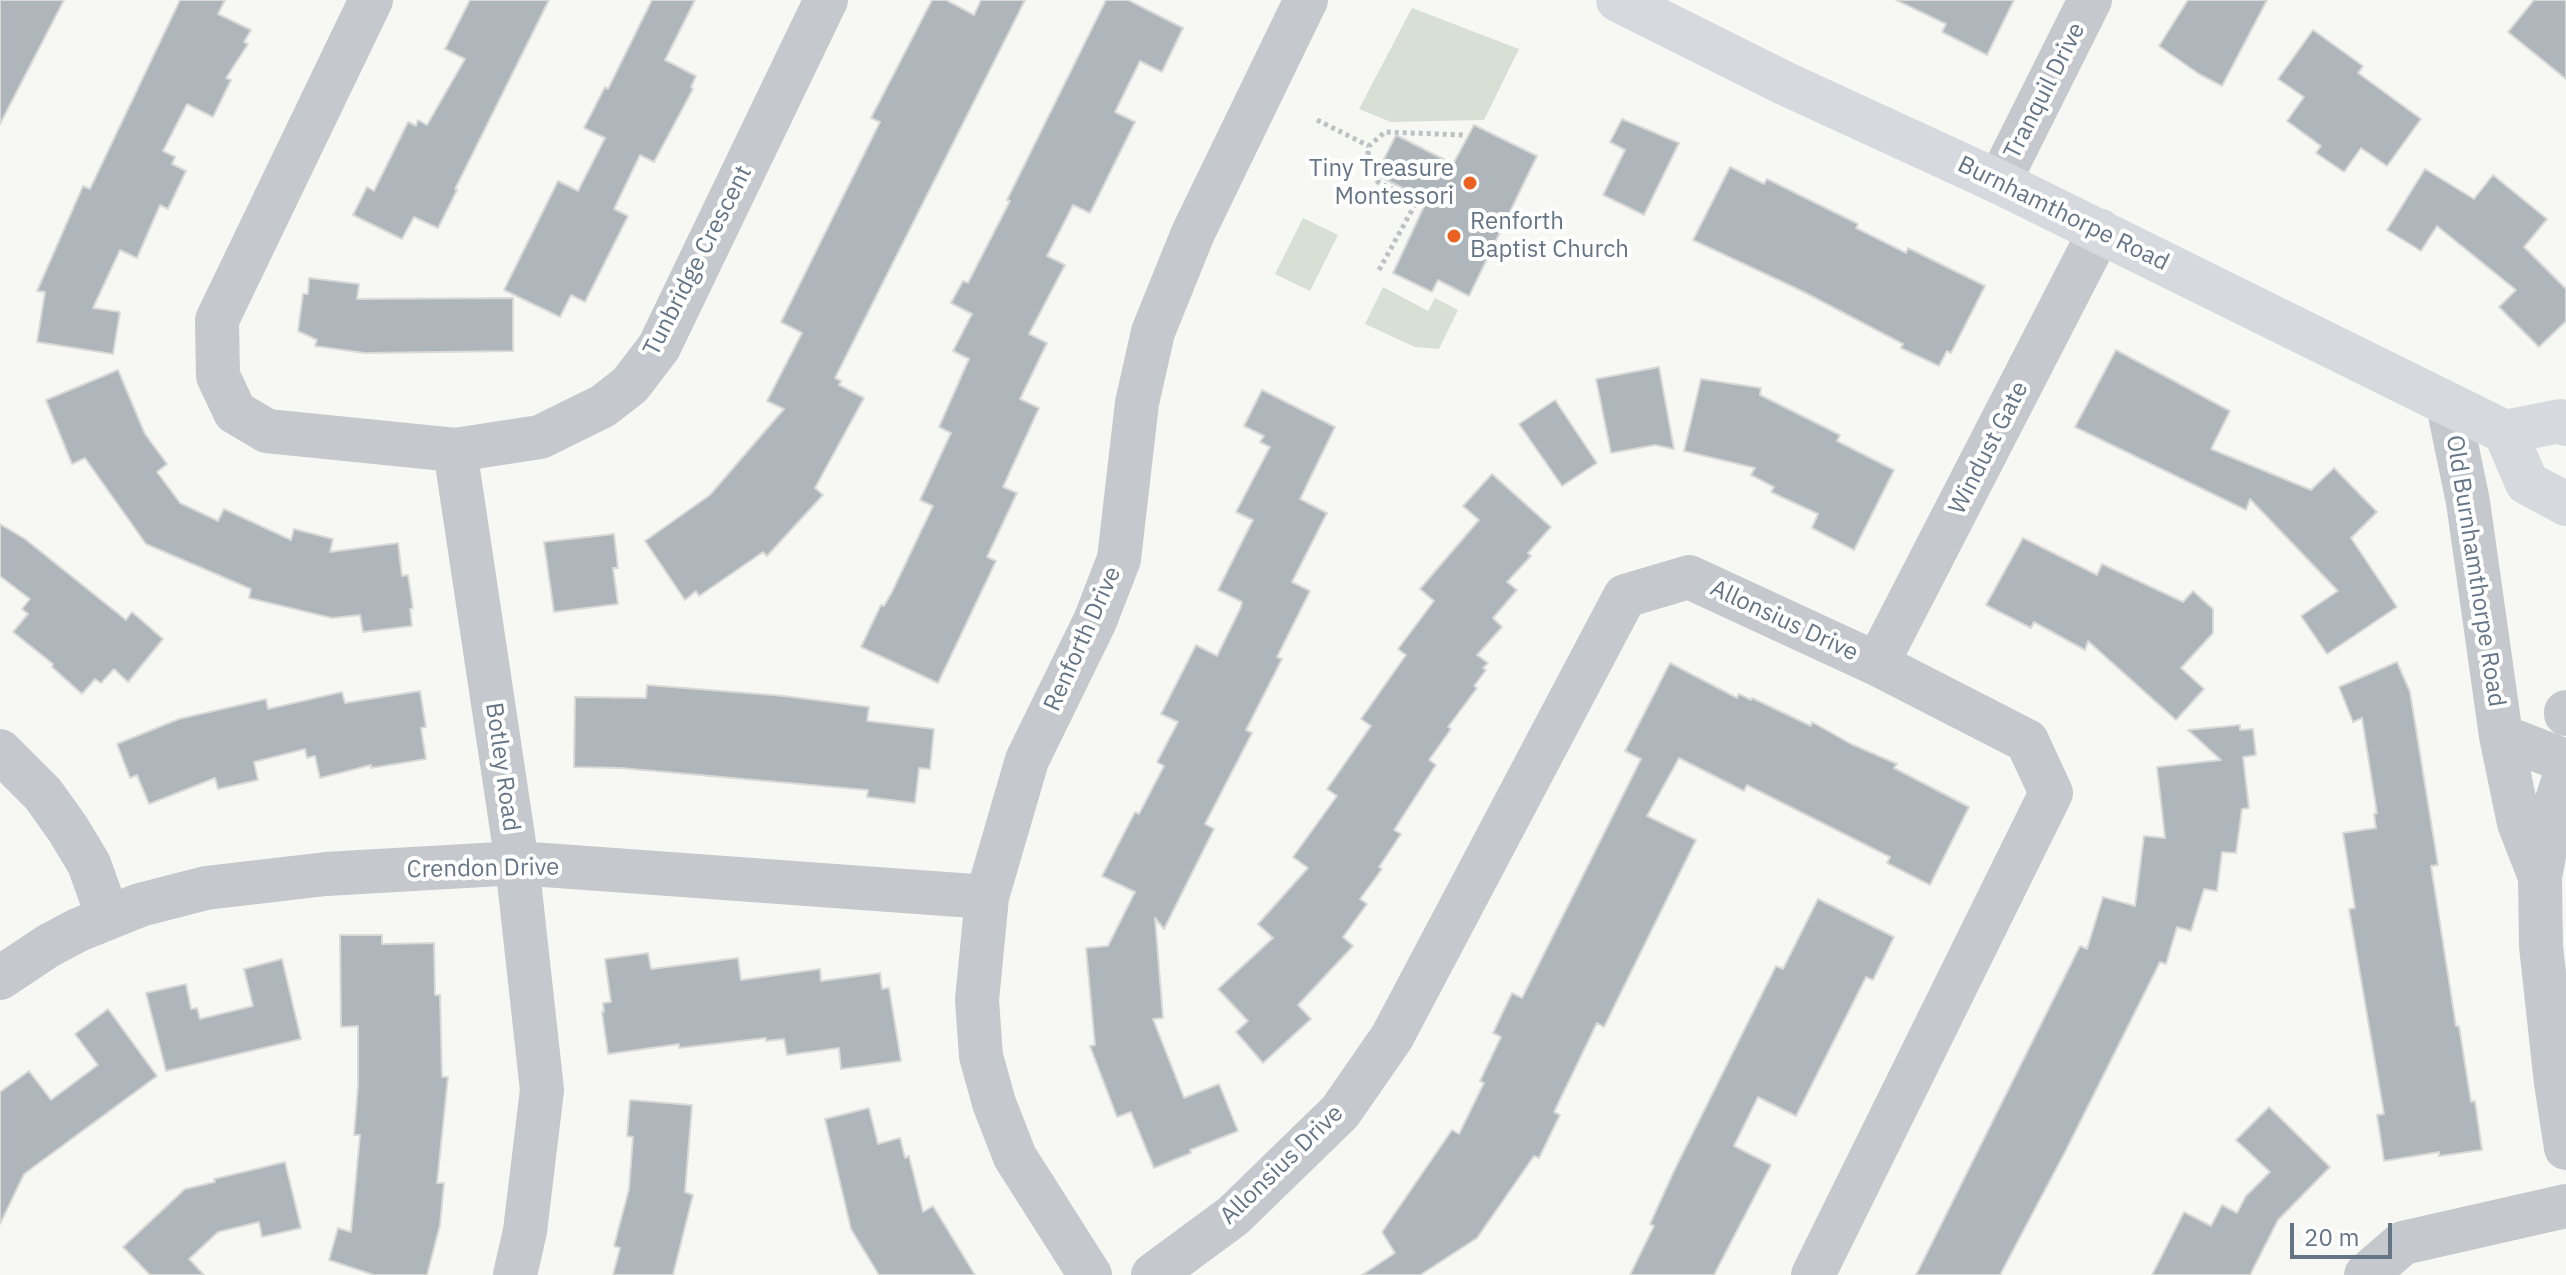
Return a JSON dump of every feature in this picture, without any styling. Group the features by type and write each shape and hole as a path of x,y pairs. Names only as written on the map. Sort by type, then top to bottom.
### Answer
{"main road":[{"name":"Burnhamthorpe Road","path":"1618,0 1784,83 2100,231 2505,432"},
{"path":"2566,424 2560,421 2505,432 2527,483 2566,504"}],"street":[{"name":"Tunbridge Crescent","path":"371,0 217,320 218,376 235,412 267,431 455,450 540,437 603,406 630,385 659,347 826,0"},
{"name":"Renforth Drive","path":"1090,1275 1015,1157 984,1068 977,1000 987,897 1027,760 1095,621 1119,559 1137,403 1153,332 1193,233 1306,0"},
{"name":"Tranquil Drive","path":"1999,182 2090,0"},
{"name":"Windust Gate","path":"1877,664 2100,231"},
{"name":"Old Burnhamthorpe Road","path":"2448,405 2468,502 2501,736 2519,823 2540,877 2554,943 2556,1083 2566,1148"},
{"name":"Botley Road","path":"455,450 517,863 542,1090 525,1231 515,1275"},
{"name":"Allonsius Drive","path":"1153,1275 1233,1216 1340,1112 1392,1037 1625,596 1689,577 1877,664 2027,741 2051,793 1813,1275"},
{"name":"Old Burnhamthorpe Road","path":"2501,736 2566,761"},
{"path":"0,751 43,794 68,829 89,864 108,917"},
{"name":"Old Burnhamthorpe Road","path":"2540,877 2551,819 2566,772"},
{"name":"Crendon Drive","path":"0,978 48,946 108,917 151,902 206,888 326,874 517,863 987,897"},
{"path":"2366,1275 2403,1243 2566,1206"}],"path":[{"path":"1317,120 1369,146"},
{"path":"1379,270 1417,201 1378,182 1367,161 1369,146 1385,132 1463,135"}],"shaded area":[{"path":"1412,8 1519,49 1484,120 1391,122 1359,109"},
{"path":"1303,218 1338,235 1310,291 1275,274"},
{"path":"1383,287 1428,311 1435,298 1458,310 1439,349 1415,347 1365,324"}],"building":[{"path":"0,0 64,0 0,124"},
{"path":"180,0 225,0 218,14 251,30 244,42 248,44 226,78 231,80 213,117 187,104 163,151 175,157 172,164 186,171 168,209 160,205 137,258 120,250 93,308 120,312 113,354 37,342 45,292 37,291 83,186 90,189"},
{"path":"470,0 549,0 438,228 414,217 402,239 353,215 367,187 374,191 408,122 416,126 418,120 427,125 465,59 445,49"},
{"path":"652,0 695,0 665,60 696,76 693,89 654,162 640,155 614,209 628,216 585,302 571,295 560,317 504,290 558,181 578,191 605,138 584,128 605,87 608,89"},
{"path":"932,0 946,0 974,15 981,0 1025,0 835,378 841,381 839,385 864,398 815,488 823,495 767,556 763,552 699,596 696,591 685,600 645,541 710,495 784,409 767,401 802,333 781,322 880,122 871,118"},
{"path":"1106,0 1128,0 1183,28 1162,72 1140,61 1115,112 1135,122 1090,213 1073,205 1047,256 1065,265 1029,334 1047,343 1020,399 1039,408 1003,487 1017,493 987,557 996,561 938,683 861,647 881,605 884,606 892,592 933,506 920,500 951,433 939,427 969,359 953,351 972,314 951,303 963,281 968,283 1010,201 1007,200"},
{"path":"1896,0 2014,0 1987,55 1942,32 1946,24"},
{"path":"2188,0 2267,0 2222,86 2159,46"},
{"path":"2534,0 2566,0 2566,79 2508,32"},
{"path":"2313,30 2363,66 2358,73 2421,119 2387,166 2361,148 2344,172 2316,153 2321,146 2287,121 2304,97 2278,79"},
{"path":"1622,119 1679,143 1644,215 1603,195 1625,150 1610,142"},
{"name":"Renforth Baptist Church","path":"1474,125 1537,156 1469,296 1438,280 1432,292 1393,273 1427,200 1376,175 1396,135 1453,164"},
{"path":"1730,167 1764,184 1767,179 1858,224 1856,228 1906,253 1908,248 1985,286 1951,353 1947,351 1939,366 1901,348 1903,344 1804,292 1693,240"},
{"path":"2425,169 2474,199 2493,175 2547,219 2524,247 2566,289 2566,321 2539,347 2499,307 2516,290 2437,226 2421,251 2387,230"},
{"path":"309,278 359,284 357,299 513,298 513,351 365,353 315,346 317,340 298,331 303,294 308,294"},
{"path":"2116,350 2230,411 2211,449 2311,490 2334,468 2377,512 2351,538 2397,607 2327,654 2301,616 2338,591 2250,499 2246,510 2075,427"},
{"path":"1659,367 1674,449 1655,445 1611,453 1596,379"},
{"path":"118,370 145,434 167,464 157,472 180,503 218,521 224,509 291,540 294,529 333,539 330,552 398,543 402,576 408,575 413,608 410,609 412,626 363,632 360,615 332,618 249,598 251,589 146,544 85,458 72,464 46,400"},
{"path":"1701,379 1761,388 1760,395 1840,435 1837,441 1894,470 1854,550 1812,528 1818,514 1771,492 1774,487 1751,475 1755,468 1684,451"},
{"path":"1262,390 1335,427 1300,499 1327,513 1292,582 1310,591 1277,657 1282,659 1246,730 1252,733 1205,824 1214,829 1164,929 1155,918 1163,1018 1153,1019 1184,1098 1219,1084 1238,1131 1154,1168 1131,1112 1117,1117 1090,1046 1095,1045 1086,948 1108,946 1135,892 1102,876 1135,812 1139,814 1164,766 1157,762 1178,722 1161,714 1196,645 1217,656 1241,607 1242,602 1218,590 1253,520 1236,512 1270,447 1260,442 1264,436 1244,426"},
{"path":"1555,400 1597,463 1562,486 1519,424"},
{"path":"1492,474 1551,527 1528,553 1531,556 1507,582 1517,590 1493,618 1502,627 1477,655 1488,663 1483,668 1486,670 1429,760 1436,765 1394,830 1401,834 1379,867 1382,869 1360,899 1367,904 1343,937 1353,946 1298,1005 1311,1019 1263,1063 1236,1032 1248,1021 1218,989 1273,938 1258,924 1308,868 1293,857 1337,796 1327,789 1371,726 1361,719 1406,655 1398,649 1434,601 1420,589 1479,520 1463,506"},
{"path":"0,524 25,539 126,620 132,612 163,639 128,682 114,669 101,683 95,679 82,694 52,667 53,664 13,632 28,614 22,609 30,599 0,576"},
{"path":"614,534 618,568 613,568 618,604 554,612 544,542"},
{"path":"2023,538 2097,575 2102,564 2183,602 2193,591 2213,609 2213,633 2181,668 2204,689 2176,720 2088,641 2085,650 2034,622 2031,628 1986,605"},
{"path":"2397,662 2410,692 2438,865 2431,866 2456,1026 2459,1026 2471,1102 2475,1101 2482,1150 2439,1156 2439,1152 2384,1161 2377,1115 2384,1114 2349,909 2355,908 2343,833 2376,828 2374,814 2377,813 2362,718 2353,722 2339,687"},
{"path":"1670,663 1737,698 1739,694 1752,698 1811,726 1812,722 1851,744 1897,764 1894,768 1969,807 1930,885 1887,863 1890,857 1747,785 1744,791 1679,758 1647,816 1696,840 1604,1027 1597,1023 1554,1112 1560,1115 1539,1158 1534,1156 1477,1238 1420,1275 1362,1275 1395,1253 1382,1232 1452,1130 1459,1134 1484,1083 1480,1081 1501,1037 1493,1033 1512,993 1522,998 1641,759 1625,751"},
{"path":"647,685 784,696 869,707 867,721 934,729 930,769 919,768 915,803 867,797 868,790 621,768 574,767 575,697 646,698"},
{"path":"420,691 426,727 421,728 426,759 371,768 371,765 320,778 315,756 307,758 305,749 254,762 258,780 218,789 215,778 149,804 137,775 130,778 117,744 179,719 266,699 268,709 342,692 345,703"},
{"path":"2240,725 2240,730 2253,729 2256,755 2243,757 2249,808 2242,809 2236,853 2222,852 2217,891 2204,889 2191,931 2177,927 2166,964 2160,962 2000,1275 1916,1275 2080,946 2087,949 2103,897 2135,906 2144,836 2165,838 2157,767 2221,760 2188,730"},
{"path":"1818,899 1894,937 1873,980 1866,977 1796,1116 1758,1097 1734,1146 1771,1165 1714,1275 1630,1275 1654,1226 1650,1224 1674,1171 1776,966 1783,969"},
{"path":"340,935 382,935 382,944 434,943 435,995 440,995 442,1077 448,1077 437,1183 444,1183 440,1225 427,1275 374,1275 329,1260 338,1228 351,1232 360,1135 354,1135 358,1026 341,1027"},
{"path":"648,953 651,969 738,958 741,980 820,969 821,981 880,973 882,989 889,988 901,1061 841,1069 839,1048 787,1055 784,1039 766,1041 766,1038 679,1048 679,1044 608,1054 602,1012 603,1003 611,1002 605,959"},
{"path":"282,959 301,1039 166,1071 146,993 186,984 191,1009 197,1008 200,1019 253,1006 244,969"},
{"path":"108,1009 157,1076 24,1174 0,1224 0,1092 29,1071 51,1100 98,1065 75,1034"},
{"path":"630,1100 692,1105 685,1192 693,1195 673,1275 613,1275 620,1248 614,1246 629,1189 633,1137 627,1136"},
{"path":"2269,1107 2330,1167 2278,1220 2250,1275 2152,1275 2184,1212 2211,1226 2222,1205 2237,1213 2246,1196 2270,1172 2236,1140"},
{"path":"869,1108 878,1144 900,1138 905,1158 909,1156 923,1212 933,1206 975,1275 879,1275 851,1229 825,1119"},
{"path":"285,1162 301,1228 262,1237 259,1222 218,1232 189,1259 204,1275 150,1275 123,1247 185,1189"}],"place":[{"name":"Tiny Treasure Montessori","path":"1470,183"},
{"name":"Renforth Baptist Church","path":"1454,236"}]}
